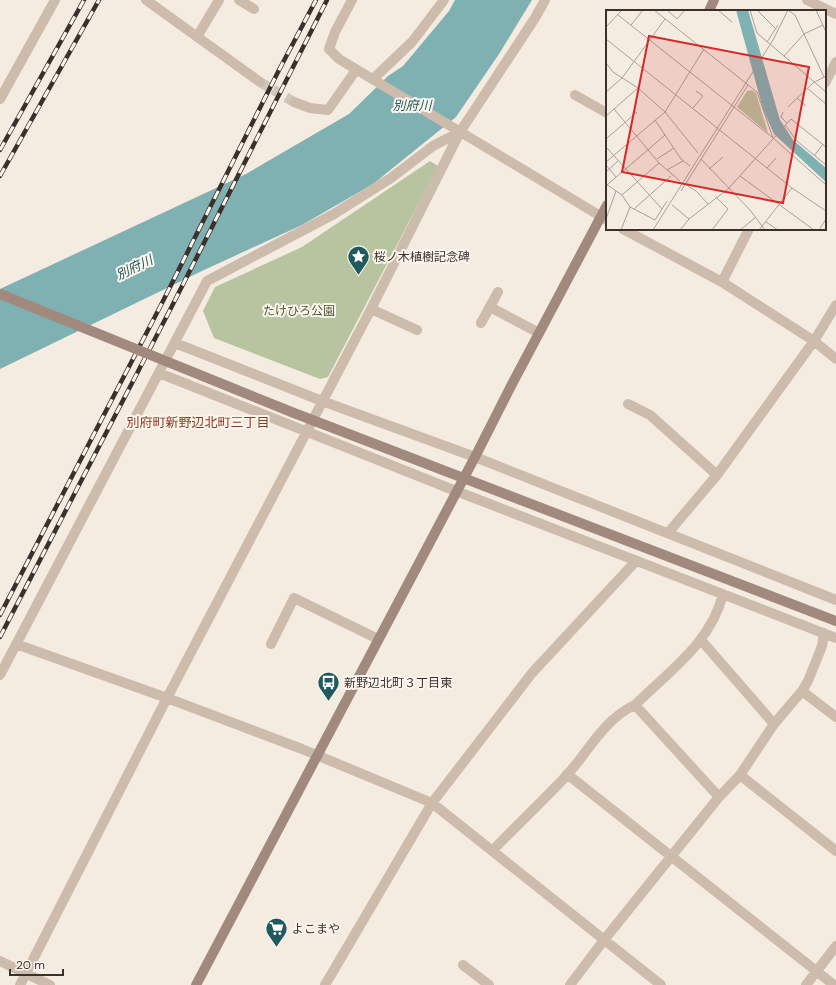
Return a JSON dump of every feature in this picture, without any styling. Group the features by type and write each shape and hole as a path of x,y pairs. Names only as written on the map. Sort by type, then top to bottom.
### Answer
{"street":[{"path":"0,99 55,0"},
{"path":"146,0 260,82"},
{"path":"197,37 219,0"},
{"path":"239,0 254,9"},
{"path":"196,985 456,491 476,457 539,334 604,219 339,60 328,49 352,0"},
{"path":"372,79 412,42 444,0"},
{"path":"20,985 460,132 535,18 545,0"},
{"path":"709,10 714,0"},
{"path":"807,0 836,14"},
{"path":"826,82 836,62"},
{"path":"294,102 310,108 328,110 356,70"},
{"path":"575,95 606,111"},
{"path":"0,676 207,281 334,214 391,178 433,146 460,132"},
{"path":"625,230 722,282 814,341 836,360"},
{"path":"722,282 748,230"},
{"path":"481,324 498,292"},
{"path":"0,294 294,413 836,620"},
{"path":"668,533 717,475 814,341 836,306"},
{"path":"490,307 539,334"},
{"path":"370,309 417,330"},
{"path":"175,343 322,401 476,457 836,600"},
{"path":"159,373 456,491 836,638"},
{"path":"628,404 650,415 717,475"},
{"path":"325,985 432,804 532,673 636,561"},
{"path":"492,851 567,774 586,753 600,732 628,708 634,705 690,653 710,628 723,594"},
{"path":"271,644 294,598 378,639"},
{"path":"570,985 604,940 719,797 740,775 774,724 802,691 808,681 822,646 824,633"},
{"path":"701,640 774,724"},
{"path":"16,644 317,754 432,804 661,985"},
{"path":"802,691 836,717"},
{"path":"634,705 719,797"},
{"path":"567,774 834,985"},
{"path":"740,775 836,851"},
{"path":"806,985 836,946"},
{"path":"0,961 50,985"},
{"path":"463,964 488,985"}],"green space":[{"name":"たけひろ公園","path":"430,161 438,166 328,377 320,379 214,338 203,311 215,287 302,247"}],"water":[{"name":"別府川","path":"455,0 532,0 499,54 456,117 373,184 302,225 204,270 0,369 0,289 246,174 349,114 388,76 403,66 449,11"}],"tunnel":[{"path":"260,82 294,102"}],"railway":[{"path":"0,150 84,0"},
{"path":"0,176 99,0"},
{"path":"0,615 161,305 279,70 316,0"},
{"path":"0,637 171,308 327,0"}],"place":[{"name":"桜ノ木植樹記念碑","path":"358,276"},
{"name":"新野辺北町３丁目東","path":"329,702"},
{"name":"よこまや","path":"277,948"}],"district":[{"name":"別府町新野辺北町三丁目","path":"198,422"}]}
